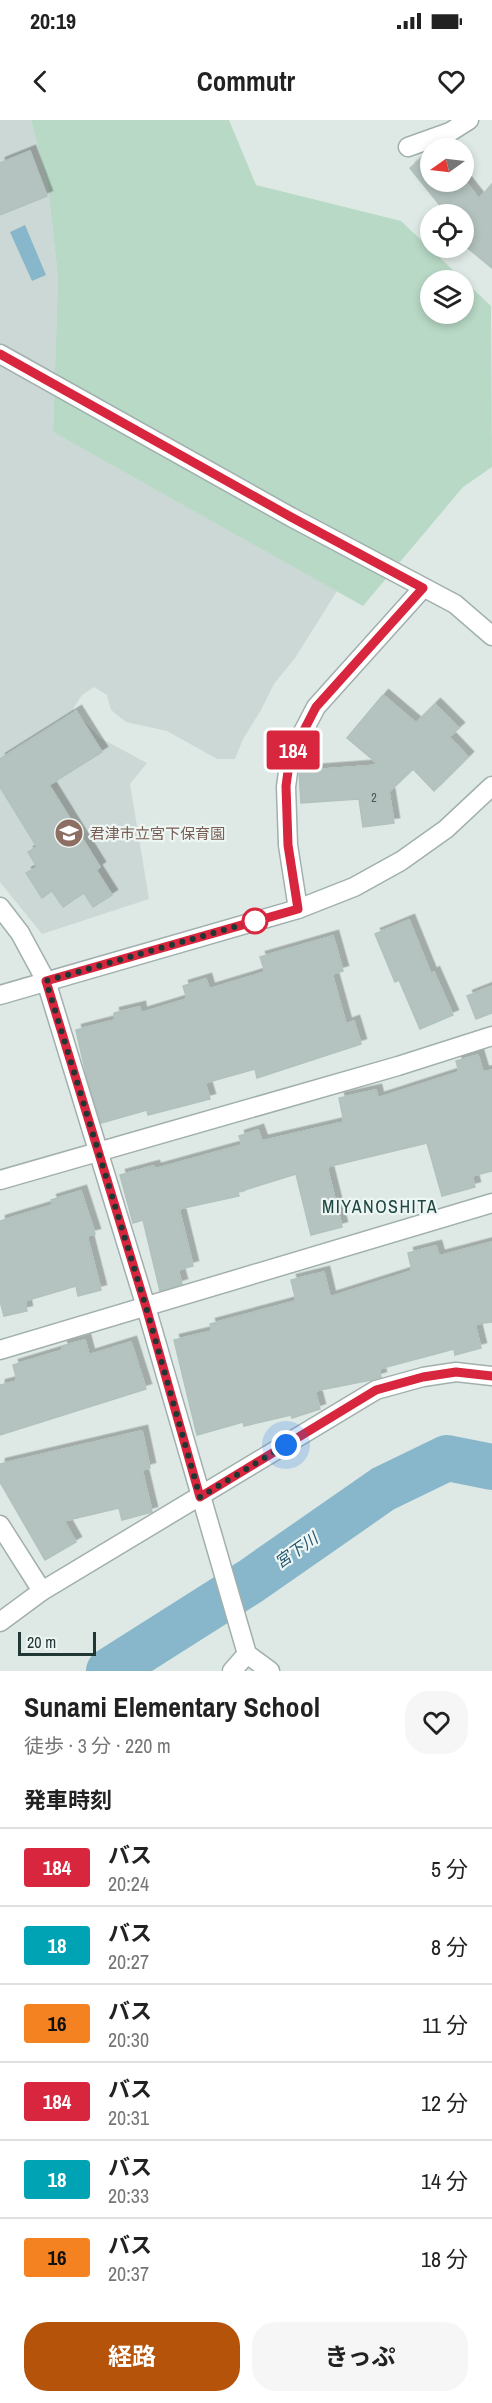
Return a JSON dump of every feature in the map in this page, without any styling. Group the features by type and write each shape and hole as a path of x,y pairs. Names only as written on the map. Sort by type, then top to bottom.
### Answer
{"street":[{"path":"408,147 450,132 469,120"},
{"path":"0,354 291,517 456,604 492,636"},
{"path":"298,909 288,845 286,786 290,757 316,707 423,588"},
{"path":"0,995 298,909 354,887 401,861 446,829 492,786"},
{"path":"0,907 20,933 46,981 146,1307 247,1654 270,1671"},
{"path":"0,1180 398,1066 492,1036"},
{"path":"0,1350 492,1203"},
{"path":"0,1622 42,1591 376,1390 423,1377 456,1372 492,1376"},
{"path":"0,1525 42,1591"},
{"path":"231,1671 247,1654"}],"shaded area":[{"path":"0,120 31,120 48,186 58,278 53,432 337,591 295,658 274,684 243,739 235,759 217,759 167,731 126,722 111,710 107,695 94,687 82,695 73,709 100,738 147,763 130,784 149,899 42,934 0,882"}],"green space":[{"path":"31,120 229,120 256,185 401,221 420,239 420,258 440,258 452,270 420,270 420,324 474,324 474,290 491,306 492,467 463,487 363,606 53,432 58,278 48,186"}],"water":[{"path":"25,225 46,275 32,281 10,232"}],"building":[{"path":"30,151 47,196 0,215 0,163"},
{"path":"420,160 420,180 410,168"},
{"path":"492,184 492,268 474,253 474,204 439,204 429,192 473,192 479,199"},
{"path":"383,695 416,723 435,704 459,728 449,737 468,757 434,791 413,769 389,792 394,823 363,827 359,799 301,803 299,771 379,765 347,738"},
{"path":"76,711 102,752 49,785 100,867 96,870 112,895 93,907 84,893 63,907 52,891 42,898 26,873 37,867 28,852 37,847 0,787 0,759"},
{"path":"409,920 431,974 434,972 453,1015 420,1029 399,980 395,982 375,934"},
{"path":"333,936 343,971 332,974 346,1024 354,1021 361,1044 257,1078 255,1069 205,1083 210,1099 148,1115 147,1110 101,1123 87,1078 76,1030 115,1020 114,1013 140,1007 141,1013 187,999 183,986 206,979 209,989 265,972 260,957"},
{"path":"492,986 492,1013 476,1019 467,996"},
{"path":"478,1055 483,1072 492,1070 492,1171 472,1176 475,1187 442,1196 427,1143 327,1167 342,1227 311,1235 296,1174 238,1192 239,1196 179,1209 193,1266 178,1270 182,1284 160,1291 143,1220 133,1223 120,1175 154,1166 155,1169 242,1145 239,1136 258,1130 262,1141 344,1122 339,1098 376,1090 378,1098 459,1072 456,1061"},
{"path":"81,1191 95,1234 87,1236 101,1290 78,1296 76,1286 25,1301 27,1311 4,1316 0,1301 0,1221 53,1205 51,1200"},
{"path":"492,1242 492,1322 475,1324 481,1348 455,1355 454,1349 379,1369 381,1377 315,1391 320,1409 292,1418 291,1415 244,1426 243,1422 197,1435 174,1340 212,1331 210,1324 296,1301 291,1280 324,1272 330,1297 412,1271 408,1253 436,1246 439,1256"},
{"path":"85,1340 89,1355 131,1342 146,1389 0,1435 0,1385 17,1381 13,1365 63,1350 62,1346"},
{"path":"142,1431 150,1468 142,1470 152,1512 122,1520 119,1508 64,1521 76,1542 45,1560 0,1482 0,1464"}],"waterway":[{"name":"宮下川","path":"109,1671 251,1581 383,1489 447,1458 492,1467"}],"bus line":[{"name":"184","path":"0,354 423,588 316,707 290,757 286,786 288,845 298,909 46,981 146,1307 200,1497 376,1390 423,1377 456,1372 492,1376"}],"place":[{"name":"君津市立宮下保育園","path":"69,833"}],"district":[{"name":"MIYANOSHITA","path":"380,1206"}],"route":[{"path":"255,921 46,981 146,1307 200,1497 286,1445"}]}
